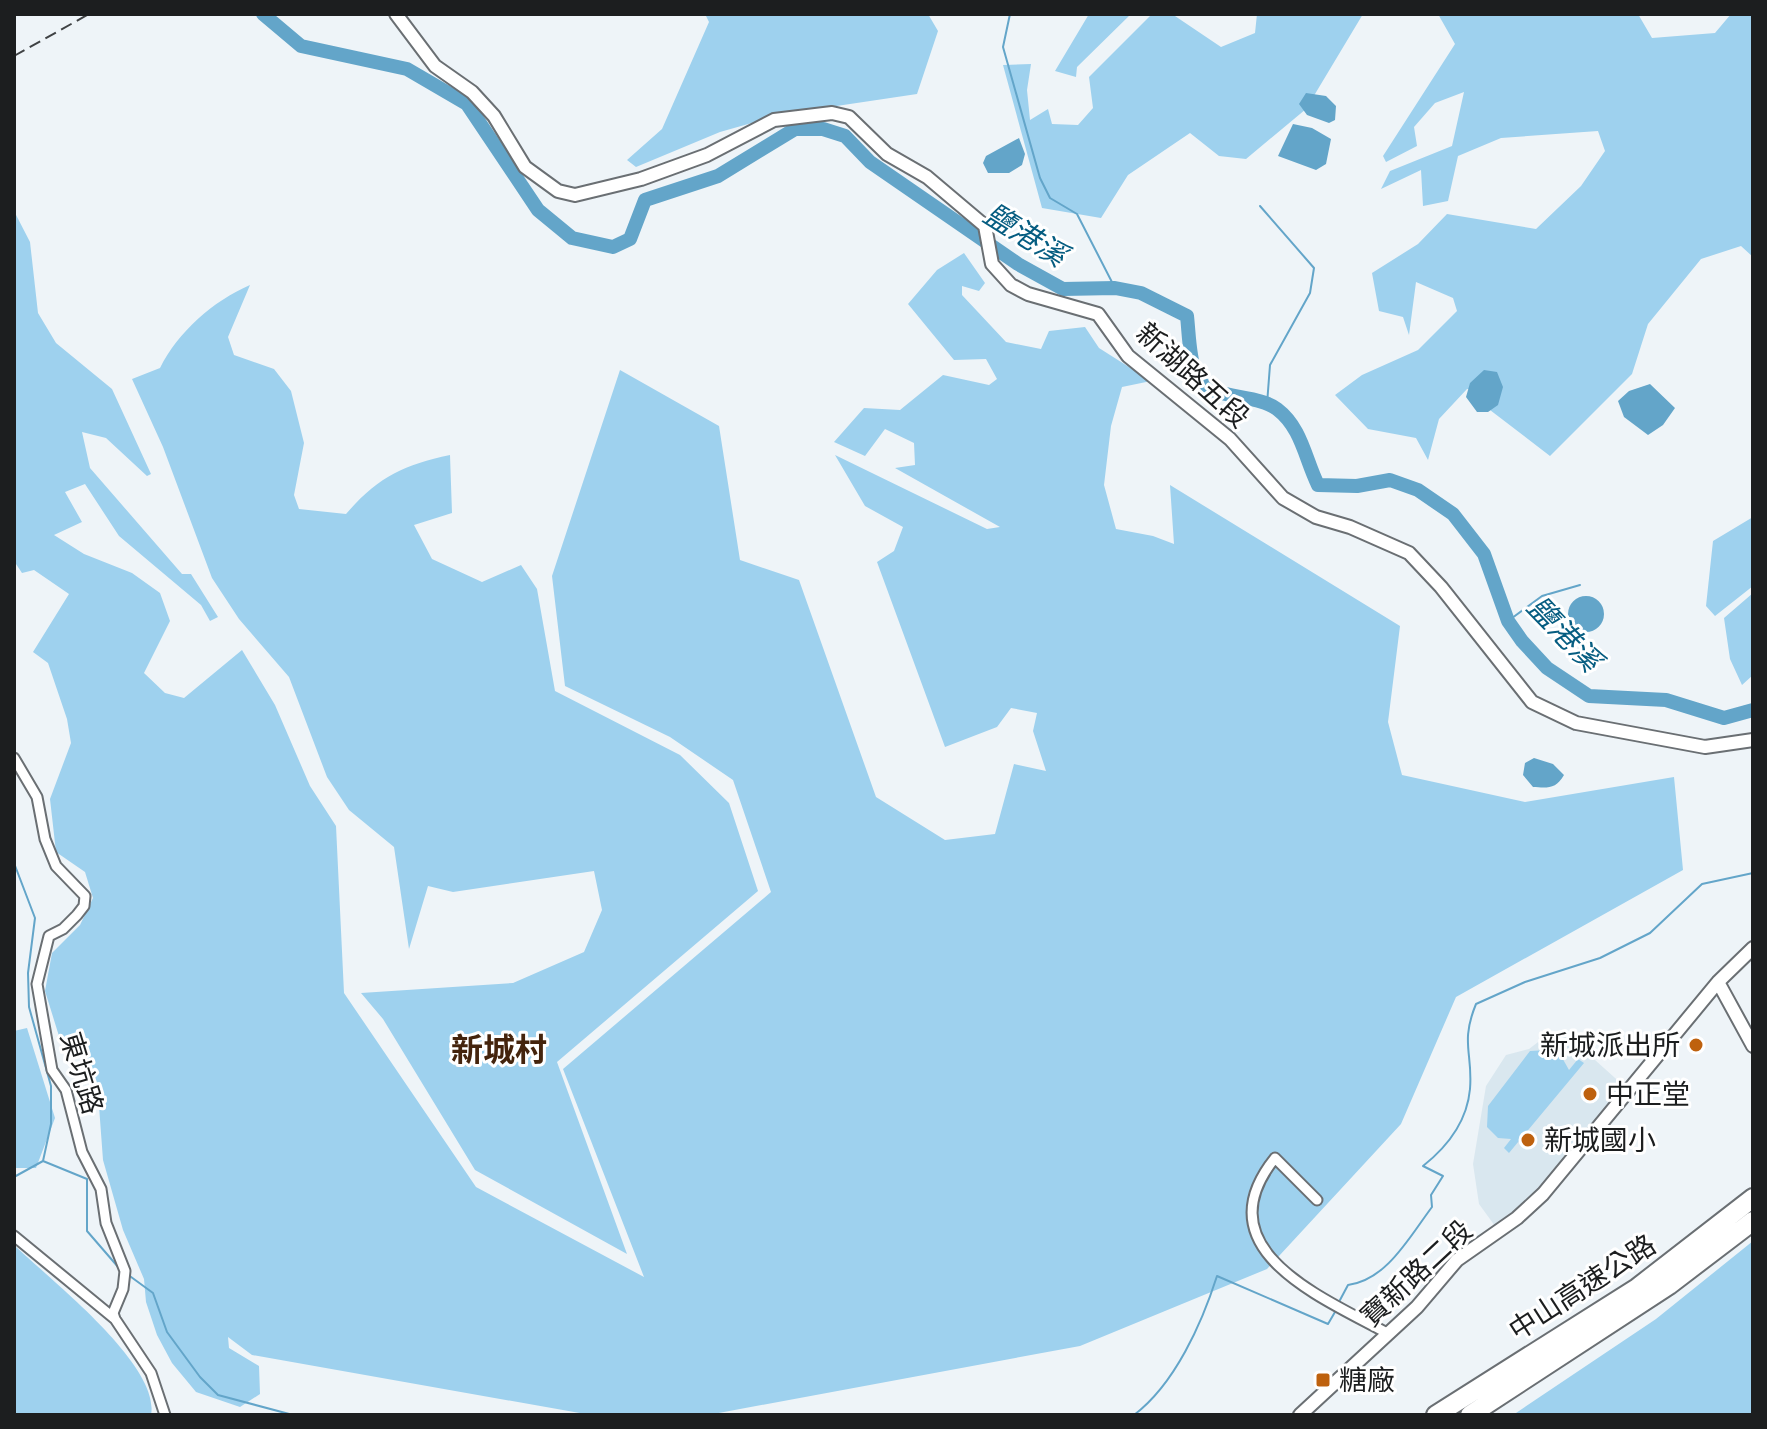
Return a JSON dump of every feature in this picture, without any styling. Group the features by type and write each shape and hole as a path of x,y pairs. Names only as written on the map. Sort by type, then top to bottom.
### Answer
{"highway":[{"name":"中山高速公路","path":"1436,1415 1637,1288 1753,1198"},
{"name":"中山高速公路","path":"1470,1415 1669,1285 1753,1221"}],"street":[{"name":"新湖路五段","path":"396,14 435,66 472,92 494,116 525,167 558,191 575,195 629,182 707,155 774,120 832,113 849,117 887,154 927,177 985,226 988,251 999,274 1011,285 1028,294 1098,314 1128,356 1230,439 1283,498 1316,517 1350,527 1409,553 1441,587 1532,702 1576,723 1705,747 1753,740"},
{"name":"東坑路","path":"14,758 37,797 45,839 56,866 85,896 84,906 77,915 63,929 49,936 37,984 52,1070 66,1090 82,1152 101,1189 106,1223 125,1271 123,1289 113,1313 115,1319"},
{"name":"寶新路二段","path":"1300,1415 1417,1307 1457,1260 1517,1218 1543,1194 1718,982 1753,948"},
{"path":"1718,982 1753,1046"},
{"path":"1317,1200 1275,1158 1258,1185 1251,1213 1253,1232 1271,1258 1296,1284 1387,1333"},
{"path":"14,1236 115,1319 151,1373 165,1415"}],"shaded area":[{"path":"705,14 928,14 938,31 917,94 783,114 720,132 636,167 627,160 662,129 709,22"},
{"path":"1089,14 1131,14 1077,67 1076,77 1055,71"},
{"path":"1152,14 1172,14 1221,47 1255,33 1257,14 1363,14 1306,109 1246,159 1219,156 1190,133 1128,175 1101,218 1042,208 1003,65 1031,64 1027,90 1030,120 1048,109 1052,124 1078,125 1093,108 1089,77"},
{"path":"1438,14 1638,14 1652,38 1715,33 1731,14 1753,14 1753,257 1741,246 1701,259 1648,324 1632,374 1550,456 1490,410 1488,389 1467,389 1439,419 1428,460 1416,438 1368,429 1335,395 1362,375 1418,350 1457,311 1453,298 1416,282 1409,335 1403,317 1379,311 1372,273 1418,244 1447,214 1536,229 1581,186 1605,151 1598,131 1501,138 1458,156 1448,201 1423,206 1421,170 1381,189 1390,171 1452,146 1464,92 1435,103 1414,127 1417,146 1386,162 1383,156 1455,44"},
{"path":"1306,93 1326,96 1336,106 1335,120 1329,123 1307,115 1299,104"},
{"path":"1293,124 1312,128 1331,139 1326,164 1316,170 1278,156"},
{"path":"1019,138 1025,154 1022,165 1009,173 988,173 983,163 986,156"},
{"path":"14,211 30,242 38,313 56,343 112,389 151,474 147,476 106,438 82,432 90,468 182,574 191,574 218,617 210,621 201,605 119,536 85,484 65,492 82,522 54,535 84,554 132,573 160,593 170,621 144,673 165,693 184,698 242,650 275,705 310,786 336,826 344,993 476,1187 644,1277 563,1069 771,892 733,780 670,737 565,686 552,576 620,370 719,426 740,560 799,580 876,797 945,840 995,834 1014,764 1046,771 1033,731 1037,713 1011,708 997,727 945,747 877,562 894,551 903,527 865,506 835,455 987,529 1000,527 895,468 915,465 914,443 885,429 865,456 834,442 864,408 900,410 943,375 989,385 997,379 986,359 954,360 908,304 937,270 964,253 985,283 979,291 962,286 962,295 1006,342 1041,349 1049,331 1085,327 1099,348 1151,381 1122,387 1111,426 1104,485 1116,529 1153,536 1174,544 1170,485 1400,626 1388,722 1402,775 1525,802 1674,777 1683,870 1456,997 1401,1124 1267,1269 1080,1346 708,1415 591,1415 252,1355 228,1337 229,1348 259,1366 260,1394 240,1407 196,1392 172,1363 157,1335 146,1302 144,1279 123,1230 103,1160 99,1106 77,1051 63,1049 45,991 52,953 80,925 93,898 85,872 56,852 50,799 71,743 67,719 48,663 33,652 69,594 34,570 22,573 14,561"},
{"path":"250,285 228,337 234,355 274,369 291,391 304,443 294,495 299,509 346,514 392,474 450,455 452,513 414,525 432,559 482,582 521,565 537,589 555,691 680,755 729,803 758,891 557,1062 627,1254 475,1170 383,1019 361,993 513,983 584,952 602,910 594,871 453,892 428,886 409,949 394,847 349,810 327,777 289,677 239,619 212,578 163,447 132,379 160,368 176,342 198,319"},
{"path":"1484,370 1497,372 1503,387 1498,405 1488,412 1477,412 1466,397 1470,383"},
{"path":"1650,384 1675,408 1663,425 1648,435 1624,417 1618,401 1629,391"},
{"path":"1753,517 1753,586 1715,616 1706,606 1713,541"},
{"path":"1753,593 1753,675 1742,685 1730,659 1724,618"},
{"path":"1586,596 1598,602 1604,614 1598,626 1586,632 1574,626 1568,614 1574,602"},
{"path":"1534,758 1553,764 1564,775 1561,780 1551,787 1533,787 1523,775 1525,763"},
{"path":"27,1028 55,1118 36,1168 14,1168 14,1031"},
{"name":"新城國小","path":"1561,1034 1590,1051 1595,1060 1624,1086 1523,1208 1495,1226 1479,1204 1473,1164 1486,1086 1506,1055 1529,1049 1546,1036"},
{"path":"1547,1050 1560,1054 1569,1070 1578,1059 1584,1063 1509,1153 1504,1148 1511,1139 1498,1138 1487,1127 1488,1106 1530,1051"},
{"path":"1753,1241 1753,1415 1513,1415 1656,1319"},
{"path":"14,1245 75,1300 121,1348 139,1372 149,1395 151,1415 14,1415"}],"waterway":[{"name":"鹽港溪","path":"263,14 301,46 407,69 467,104 538,210 572,238 613,247 630,239 645,200 718,176 795,129 823,129 845,136 870,162 1018,264 1063,289 1115,288 1141,293 1187,316 1192,359 1200,382 1219,392 1256,400 1277,409 1298,435 1318,485 1357,486 1390,480 1418,490 1453,514 1484,554 1508,621 1522,641 1547,668 1589,696 1666,700 1724,718 1753,710"},
{"path":"1010,14 1003,47 1040,178 1050,198 1077,214 1115,288"},
{"path":"1260,206 1314,268 1310,293 1270,365 1267,404"},
{"path":"1508,621 1542,596 1580,585"},
{"path":"14,863 35,918 28,973 29,1007 51,1086 51,1124 43,1161 87,1179 87,1231 119,1268"},
{"path":"1340,1300 1348,1285 1362,1281 1386,1266 1432,1207 1431,1195 1443,1176 1423,1166 1448,1142 1465,1112 1470,1089 1469,1029 1476,1004 1525,982 1600,958 1650,933 1702,884 1753,873"},
{"path":"14,1177 43,1161"},
{"path":"127,1274 153,1293 167,1332 200,1377 218,1395 293,1415"},
{"path":"1134,1415 1162,1387 1185,1352 1217,1276 1328,1324 1335,1312"}],"railway":[{"path":"14,56 89,14"}],"place":[{"name":"新城派出所","path":"1696,1045"},
{"name":"中正堂","path":"1590,1094"},
{"name":"新城國小","path":"1528,1140"},
{"name":"糖廠","path":"1323,1380"}],"district":[{"name":"新城村","path":"499,1050"}]}
